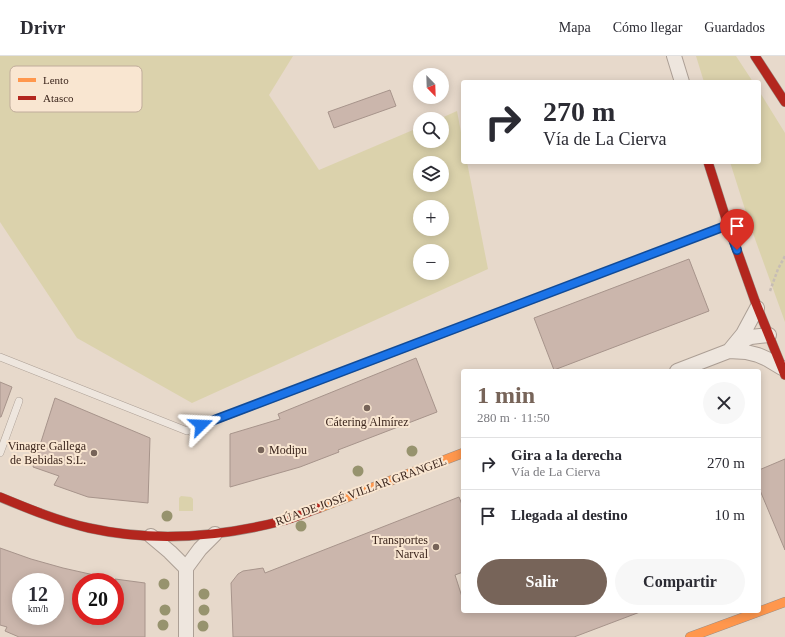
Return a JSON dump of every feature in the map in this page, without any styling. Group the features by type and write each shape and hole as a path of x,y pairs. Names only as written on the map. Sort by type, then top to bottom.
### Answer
{"street":[{"path":"674,56 681,80"},
{"path":"756,56 785,102"},
{"path":"709,164 756,305 783,372"},
{"path":"735,348 756,305"},
{"path":"682,369 735,348 751,338 769,336"},
{"path":"735,348 767,359 783,372"},
{"name":"RÚA DE JOSÉ VILLAR GRANGEL","path":"0,497 61,520 114,532 151,536 215,534 283,521 461,454"},
{"path":"186,563 215,534"},
{"path":"151,536 186,563"},
{"path":"186,536 190,549 186,563 186,637"},
{"path":"761,611 785,602"},
{"path":"690,637 755,613"}],"lane":[{"path":"0,357 187,431 728,225"},
{"path":"0,453 19,401"}],"path":[{"path":"756,305 772,287 778,269 785,256"}],"shaded area":[{"path":"0,56 293,56 269,95 319,170 413,130 413,148 449,148 449,115 457,111 461,132 461,164 467,164 488,269 192,403 77,338 0,222"},
{"path":"696,56 736,56 752,80 703,80"},
{"path":"761,94 785,133 785,322 750,225 731,164 761,164"},
{"path":"181,496 191,497 193,499 193,511 179,511 179,498"}],"building":[{"path":"390,90 396,106 334,128 328,112"},
{"path":"689,259 709,311 557,369 554,369 534,318"},
{"path":"416,358 437,412 338,450 339,452 300,467 230,487 230,434 280,419 278,414"},
{"path":"0,382 12,387 1,417 0,417"},
{"name":"Vinagre Gallega de Bebidas S.L.","path":"55,398 150,438 148,503 88,497 54,485 59,476 33,467"},
{"path":"785,459 785,550 761,493 761,469"},
{"path":"459,497 461,502 461,573 455,575 461,594 461,613 637,613 574,637 233,637 231,583 238,574 243,571 263,568 265,573"},
{"path":"0,548 31,559 85,573 72,573 72,625 124,625 124,580 145,583 145,637 19,637 5,631 7,627 0,625"}],"traffic: slow":[{"path":"319,508 461,454"},
{"path":"761,611 785,602"},
{"path":"690,637 755,613"}],"traffic: jam":[{"path":"755,56 785,102"},
{"path":"709,164 728,225 755,301 785,375"},
{"path":"0,497 55,518 89,528 137,535 161,536 186,536 235,531 282,521 319,508"}],"place":[{"name":"Cátering Almírez","path":"367,408"},
{"name":"Modipu","path":"261,450"},
{"name":"Vinagre Gallega de Bebidas S.L.","path":"94,453"},
{"name":"Transportes Narval","path":"436,547"}],"route":[{"path":"201,425 728,225 737,250"}]}
